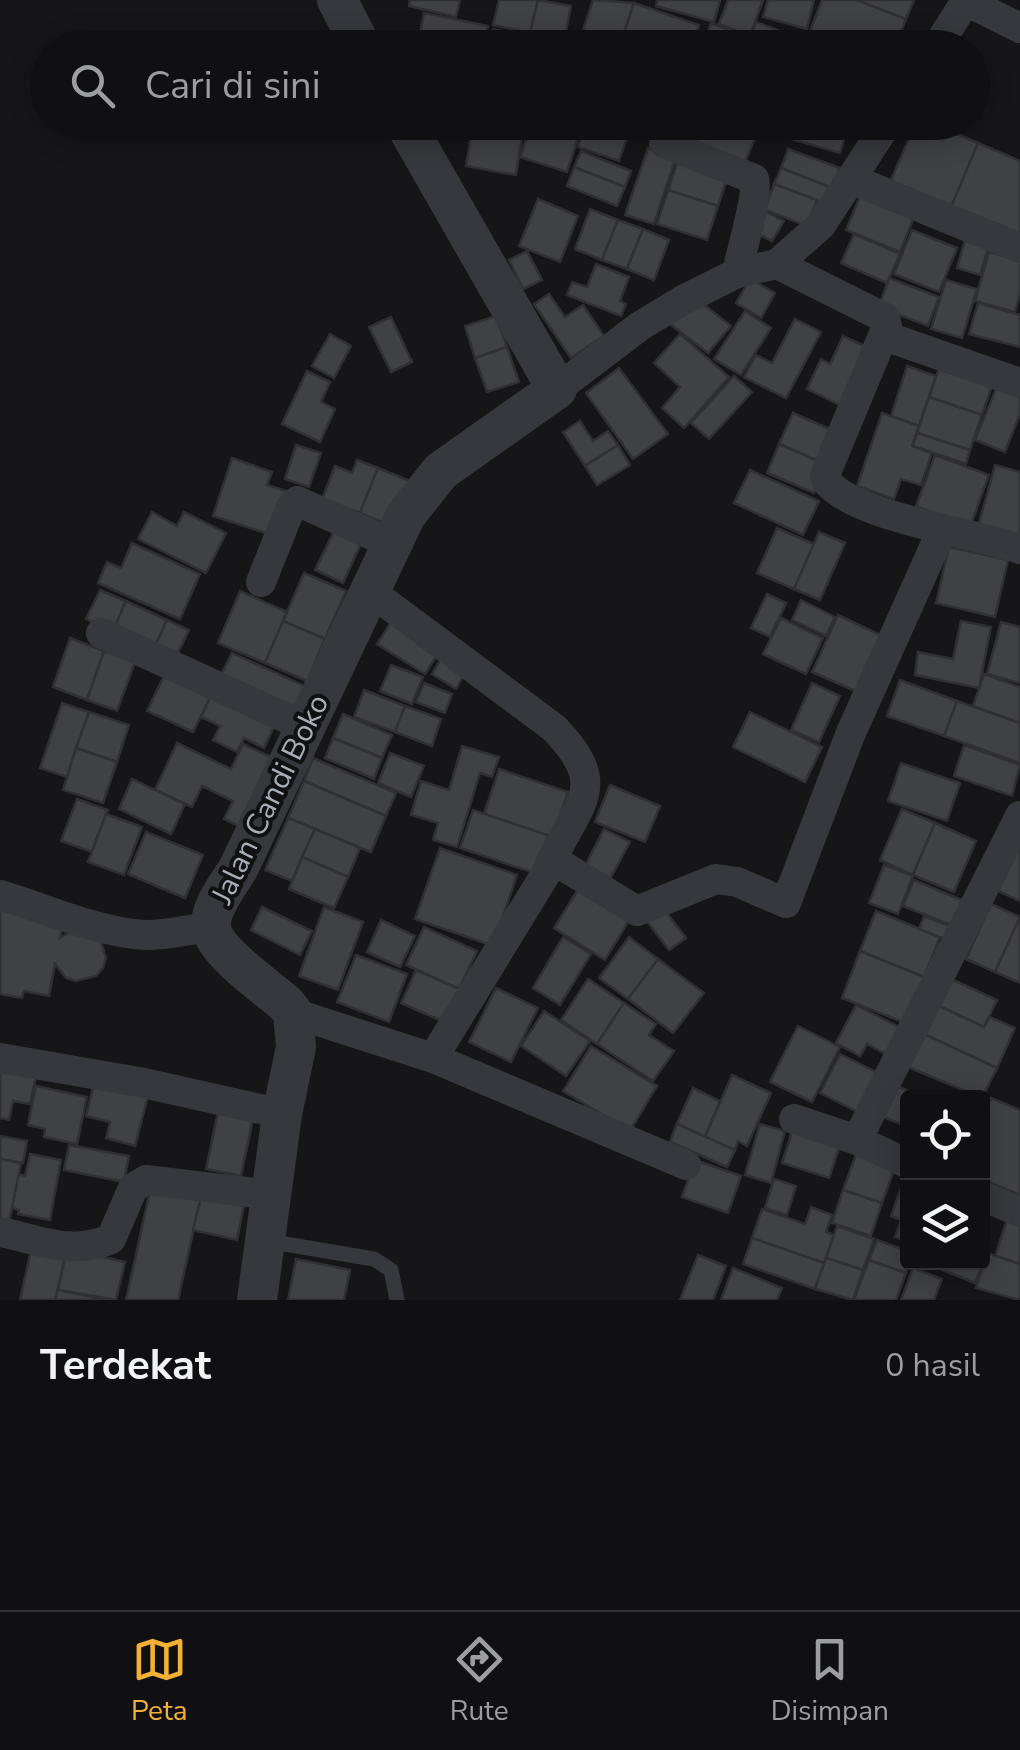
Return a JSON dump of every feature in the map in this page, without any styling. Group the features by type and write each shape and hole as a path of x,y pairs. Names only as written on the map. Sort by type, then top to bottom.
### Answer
{"street":[{"path":"337,0 353,30"},
{"path":"947,30 964,1 1020,28"},
{"path":"414,140 557,389 640,326 737,273 777,264 821,225 876,140"},
{"path":"664,143 754,178 756,194 737,273"},
{"path":"851,178 1020,248"},
{"path":"777,264 885,318 885,336 825,474 827,482 849,500 1020,550"},
{"path":"885,336 1020,384"},
{"name":"Jalan Candi Boko","path":"292,1013 224,950 210,926 215,910 240,867 406,515 441,471 557,389"},
{"path":"262,582 291,507 297,502 392,544"},
{"path":"552,858 633,910 716,879 786,903 850,735 942,530"},
{"path":"370,590 554,728 577,752 585,772 586,792 545,875 433,1058"},
{"path":"101,633 306,727"},
{"path":"857,1140 1020,816"},
{"path":"0,895 142,935 210,926"},
{"path":"257,1300 282,1114 296,1046 292,1013 433,1058 686,1165"},
{"path":"0,1058 139,1082 282,1114"},
{"path":"794,1119 857,1140 900,1160"},
{"path":"0,1232 64,1247 89,1248 111,1239 133,1188 146,1180 273,1195"},
{"path":"990,1199 1020,1212"}],"lane":[{"path":"266,1241 374,1259 391,1270 396,1300"}],"building":[{"path":"410,0 460,0 456,17 409,6"},
{"path":"499,0 538,0 531,30 493,25"},
{"path":"538,0 571,6 566,30 531,30"},
{"path":"593,0 634,3 625,30 583,30"},
{"path":"657,0 720,0 714,22 656,6"},
{"path":"728,0 763,0 752,30 734,30 719,24"},
{"path":"768,0 814,0 807,29 763,17"},
{"path":"822,0 857,0 906,19 902,30 810,30"},
{"path":"857,0 914,0 906,19"},
{"path":"634,3 699,25 697,30 625,30"},
{"path":"424,13 488,26 487,30 421,30"},
{"path":"756,22 777,30 753,30"},
{"path":"711,23 729,30 708,30"},
{"path":"470,140 522,140 516,175 466,166"},
{"path":"526,140 577,140 567,172 520,157"},
{"path":"581,140 626,140 619,161 578,147"},
{"path":"679,140 754,140 744,165"},
{"path":"795,140 844,140 840,153"},
{"path":"908,140 978,143 949,212 888,187"},
{"path":"978,143 1020,161 1020,243 949,212"},
{"path":"648,148 676,157 654,224 625,215"},
{"path":"788,149 840,168 832,188 781,168"},
{"path":"581,151 631,171 625,187 574,167"},
{"path":"680,154 730,170 718,206 668,190"},
{"path":"574,167 625,187 617,206 567,186"},
{"path":"781,168 832,188 826,204 774,184"},
{"path":"774,184 817,200 807,226 765,210"},
{"path":"864,187 917,209 900,252 846,230"},
{"path":"668,190 718,206 707,240 657,224"},
{"path":"538,199 578,216 560,262 519,246"},
{"path":"759,208 784,221 772,241 749,229"},
{"path":"590,209 618,220 602,260 575,249"},
{"path":"618,220 643,229 627,269 602,260"},
{"path":"643,229 669,240 654,280 627,269"},
{"path":"912,230 957,248 939,292 894,274"},
{"path":"967,233 991,239 980,275 957,268"},
{"path":"854,234 900,254 887,283 841,263"},
{"path":"527,251 542,280 523,289 509,260"},
{"path":"989,252 1020,260 1020,293 1015,312 975,301"},
{"path":"596,264 629,277 620,301 626,304 621,316 567,295 572,282 587,287"},
{"path":"889,278 939,297 928,326 879,307"},
{"path":"750,279 775,293 761,318 736,303"},
{"path":"946,280 977,289 962,338 931,329"},
{"path":"549,294 565,317 583,305 604,336 571,358 534,304"},
{"path":"693,296 731,326 708,353 670,324"},
{"path":"978,303 1020,315 1020,347 969,334"},
{"path":"745,311 771,328 741,375 714,359"},
{"path":"496,316 507,347 475,358 465,326"},
{"path":"391,317 412,362 391,372 369,327"},
{"path":"795,319 821,332 786,398 744,377 756,355 772,363"},
{"path":"330,334 351,346 334,378 312,366"},
{"path":"680,334 729,377 684,428 662,408 680,387 654,363"},
{"path":"843,336 875,351 848,409 807,389 821,359 830,364"},
{"path":"507,347 519,382 487,392 475,358"},
{"path":"941,363 994,380 982,415 929,397"},
{"path":"907,366 936,376 919,426 891,416"},
{"path":"619,368 668,434 633,459 586,393"},
{"path":"307,371 330,382 321,402 335,409 320,442 282,424"},
{"path":"734,376 752,392 709,439 691,423"},
{"path":"998,384 1020,392 1020,414 1005,452 975,440"},
{"path":"929,397 982,415 970,450 917,433"},
{"path":"793,413 841,434 827,465 779,444"},
{"path":"882,413 919,426 912,446 932,453 921,485 901,479 894,499 857,486"},
{"path":"580,421 593,441 608,431 618,445 585,466 563,432"},
{"path":"917,433 970,450 966,464 913,446"},
{"path":"779,444 827,465 814,493 767,473"},
{"path":"296,445 321,453 309,487 285,479"},
{"path":"618,445 630,465 597,485 585,466"},
{"path":"935,455 989,475 970,527 916,506"},
{"path":"232,458 272,472 267,485 290,492 275,536 213,516"},
{"path":"357,460 378,468 360,513 322,499 335,466 352,473"},
{"path":"995,465 1020,472 1020,538 978,527"},
{"path":"378,468 410,481 392,526 360,513"},
{"path":"750,470 819,501 803,535 734,503"},
{"path":"152,512 177,526 184,512 226,533 206,573 138,539"},
{"path":"337,525 364,537 343,583 315,570"},
{"path":"777,528 814,544 794,589 757,573"},
{"path":"819,532 845,543 820,600 794,589"},
{"path":"132,543 200,574 180,619 98,583 107,562 121,568"},
{"path":"949,547 1008,560 995,617 936,603"},
{"path":"304,573 346,591 325,639 283,621"},
{"path":"100,590 126,601 113,631 86,619"},
{"path":"240,591 287,612 265,663 218,643"},
{"path":"767,594 786,603 770,637 751,628"},
{"path":"801,600 835,617 826,636 792,620"},
{"path":"126,601 167,620 154,649 113,631"},
{"path":"838,615 887,638 862,694 812,672"},
{"path":"781,618 823,638 806,674 763,654"},
{"path":"393,619 441,649 425,674 377,644"},
{"path":"167,620 189,630 175,659 154,649"},
{"path":"283,621 325,639 307,681 265,663"},
{"path":"961,621 991,627 979,688 915,675 918,652 953,659"},
{"path":"1001,622 1020,627 1020,683 987,674"},
{"path":"70,638 104,651 87,700 53,687"},
{"path":"104,651 135,662 117,711 87,700"},
{"path":"232,653 307,687 292,718 217,683"},
{"path":"443,655 467,669 456,689 432,674"},
{"path":"391,665 423,677 412,704 380,691"},
{"path":"167,670 213,692 193,732 147,711"},
{"path":"984,674 1020,687 1020,723 973,706"},
{"path":"900,680 957,701 944,736 887,716"},
{"path":"424,683 452,694 445,713 416,702"},
{"path":"812,683 840,696 819,742 791,730"},
{"path":"364,690 405,706 395,732 354,717"},
{"path":"213,692 276,722 264,748 244,738 237,752 213,740 220,726 201,717"},
{"path":"957,701 1020,723 1020,763 944,736"},
{"path":"62,703 89,712 67,777 40,768"},
{"path":"405,706 441,719 432,746 395,732"},
{"path":"89,712 129,725 117,762 76,748"},
{"path":"750,712 822,747 805,782 733,747"},
{"path":"343,714 392,735 382,758 333,738"},
{"path":"333,738 382,758 374,779 325,758"},
{"path":"177,743 231,769 243,744 271,757 249,831 224,819 233,801 202,786 192,807 155,790"},
{"path":"964,745 1020,765 1012,796 954,776"},
{"path":"462,746 499,757 492,777 480,773 457,847 433,840 438,823 411,815 421,781 449,790"},
{"path":"76,748 117,762 103,803 63,790"},
{"path":"390,753 424,766 411,797 378,783"},
{"path":"313,758 396,793 386,816 304,781"},
{"path":"901,763 960,783 947,821 888,801"},
{"path":"499,769 568,792 553,837 484,814"},
{"path":"132,779 185,804 171,834 119,809"},
{"path":"304,781 386,816 371,852 288,818"},
{"path":"610,785 660,806 645,842 595,822"},
{"path":"77,799 108,810 92,852 61,841"},
{"path":"902,809 935,823 913,875 880,860"},
{"path":"473,810 553,837 540,875 460,848"},
{"path":"106,814 142,827 124,875 88,862"},
{"path":"288,818 315,829 292,881 265,870"},
{"path":"935,823 976,841 954,892 913,875"},
{"path":"315,829 360,848 348,877 302,857"},
{"path":"604,829 630,842 610,879 585,866"},
{"path":"146,832 203,855 185,898 128,874"},
{"path":"1020,843 1020,901 998,891"},
{"path":"440,848 517,875 493,946 415,919"},
{"path":"302,857 348,877 334,908 289,889"},
{"path":"884,865 913,876 898,914 869,903"},
{"path":"914,880 962,900 951,925 903,906"},
{"path":"582,883 633,914 605,960 554,928"},
{"path":"991,904 1020,917 995,972 966,959"},
{"path":"262,907 312,931 300,955 251,930"},
{"path":"324,907 363,922 338,990 299,976"},
{"path":"663,908 686,938 669,950 646,920"},
{"path":"0,910 63,922 60,938 73,930 100,939 106,958 103,968 96,976 76,981 66,978 55,964 49,996 24,991 22,998 0,994"},
{"path":"876,911 940,937 924,977 860,951"},
{"path":"924,916 957,929 952,942 919,929"},
{"path":"1020,917 1020,983 995,972"},
{"path":"381,920 415,936 400,967 367,952"},
{"path":"424,927 477,951 459,989 406,965"},
{"path":"563,937 591,954 560,1005 533,988"},
{"path":"629,937 658,959 628,999 599,978"},
{"path":"860,951 924,977 905,1023 842,998"},
{"path":"356,955 407,974 389,1022 337,1002"},
{"path":"658,959 704,993 673,1033 628,999"},
{"path":"416,970 459,989 444,1022 401,1003"},
{"path":"949,978 997,1000 984,1027 937,1005"},
{"path":"588,979 624,1003 597,1044 561,1020"},
{"path":"496,988 538,1008 511,1062 469,1042"},
{"path":"624,1003 656,1024 649,1035 674,1051 653,1081 597,1044"},
{"path":"856,1005 905,1030 891,1057 867,1044 860,1056 836,1043"},
{"path":"937,1005 984,1027 990,1017 1015,1028 997,1068 924,1034"},
{"path":"544,1011 590,1041 566,1076 521,1046"},
{"path":"798,1026 840,1047 812,1102 770,1082"},
{"path":"924,1034 997,1068 986,1090 963,1090 908,1067"},
{"path":"591,1046 657,1086 630,1131 563,1091"},
{"path":"840,1054 878,1073 858,1112 820,1093"},
{"path":"0,1064 37,1072 30,1104 13,1101 9,1120 0,1118"},
{"path":"732,1075 771,1093 747,1146 738,1141 735,1150 705,1137"},
{"path":"94,1083 148,1096 135,1146 106,1138 110,1122 86,1116"},
{"path":"894,1085 906,1090 900,1090 900,1124 881,1116"},
{"path":"36,1086 87,1097 77,1144 44,1137 45,1129 28,1125"},
{"path":"693,1088 720,1101 705,1137 677,1124"},
{"path":"990,1100 1020,1110 1020,1195 990,1182"},
{"path":"219,1107 254,1114 241,1176 206,1169"},
{"path":"795,1122 843,1137 829,1178 782,1163"},
{"path":"677,1124 735,1150 727,1167 670,1142"},
{"path":"760,1124 785,1131 771,1183 745,1175"},
{"path":"0,1136 27,1141 23,1163 0,1159"},
{"path":"69,1145 129,1156 124,1182 64,1170"},
{"path":"858,1149 897,1162 882,1203 843,1190"},
{"path":"30,1154 61,1160 50,1220 18,1214 19,1210 12,1208 18,1174 25,1176"},
{"path":"0,1159 21,1163 8,1227 0,1225"},
{"path":"695,1160 741,1176 728,1213 682,1197"},
{"path":"774,1179 796,1186 787,1215 765,1208"},
{"path":"151,1186 201,1197 178,1300 126,1300"},
{"path":"843,1190 882,1203 871,1236 832,1223"},
{"path":"900,1191 900,1220 891,1216"},
{"path":"201,1197 244,1206 237,1240 193,1230"},
{"path":"811,1207 832,1215 826,1232 834,1235 824,1263 752,1238 762,1209 805,1224"},
{"path":"1009,1214 1020,1218 1020,1264 995,1256"},
{"path":"837,1226 874,1239 863,1270 826,1258"},
{"path":"752,1238 824,1263 815,1289 743,1264"},
{"path":"877,1240 900,1248 900,1270 907,1270 906,1273 869,1260"},
{"path":"33,1241 67,1249 55,1300 20,1300"},
{"path":"67,1249 125,1262 116,1300 58,1290"},
{"path":"990,1254 1020,1264 1020,1300 976,1288 982,1270 990,1270"},
{"path":"698,1255 726,1266 713,1300 680,1300"},
{"path":"826,1258 863,1270 853,1300 815,1289"},
{"path":"296,1259 350,1270 344,1300 288,1300"},
{"path":"869,1260 906,1273 896,1300 854,1300"},
{"path":"733,1268 782,1288 777,1300 721,1300"},
{"path":"912,1270 942,1279 934,1300 901,1300"},
{"path":"942,1270 980,1270 975,1283"},
{"path":"58,1290 107,1300 55,1300"}]}
